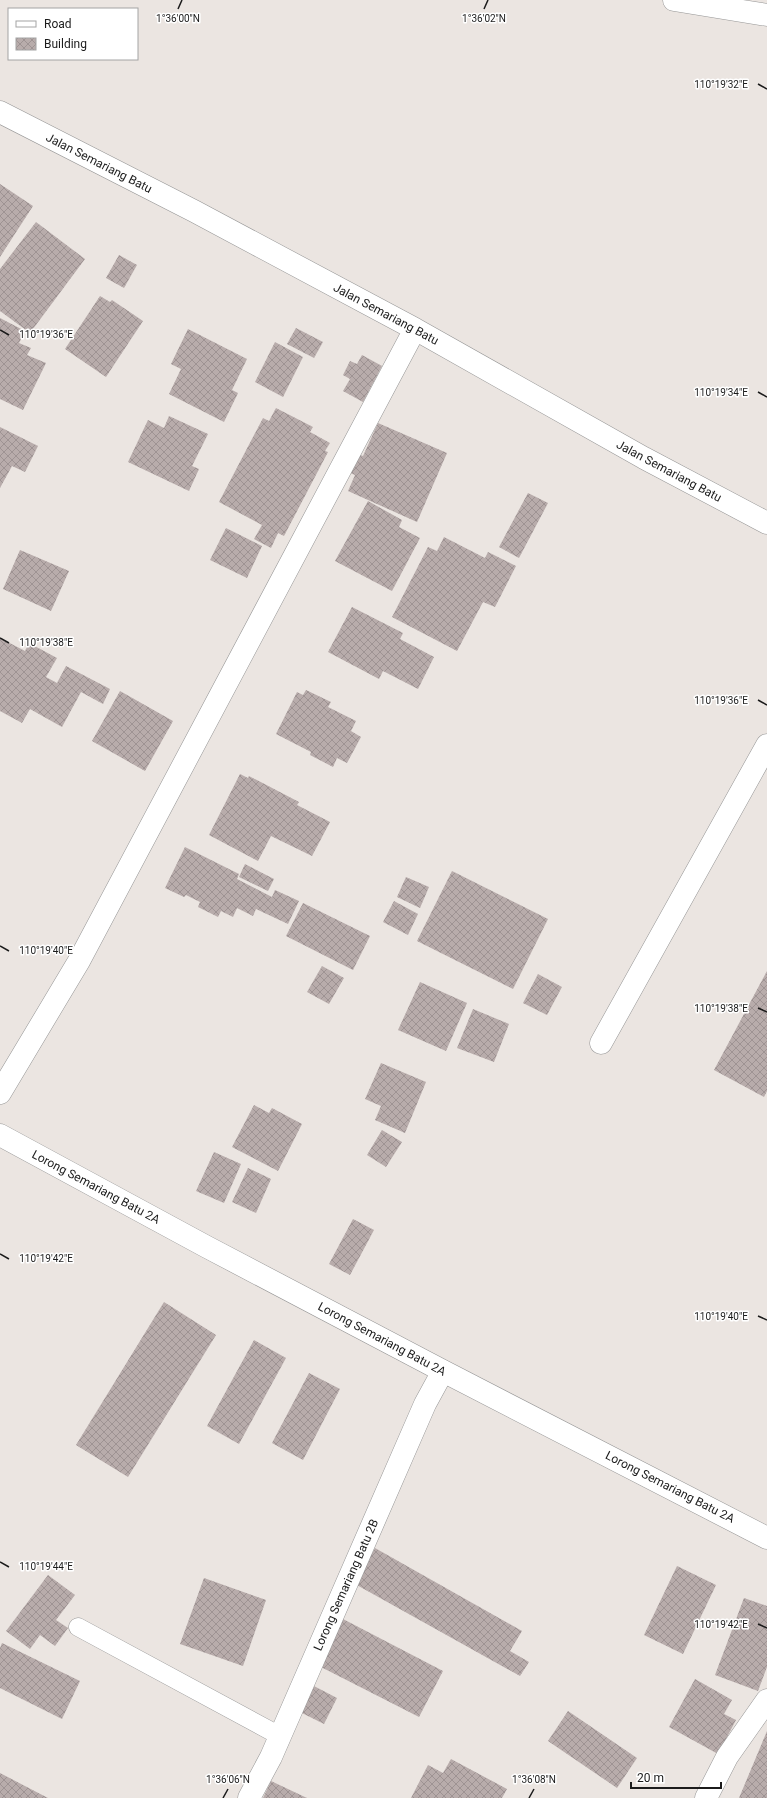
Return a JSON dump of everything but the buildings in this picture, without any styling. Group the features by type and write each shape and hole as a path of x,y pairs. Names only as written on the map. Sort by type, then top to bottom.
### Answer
{"street":[{"path":"674,0 767,15"},
{"name":"Jalan Semariang Batu","path":"0,112 201,215 416,329 644,458 767,523"},
{"path":"0,1093 79,961 416,329"},
{"path":"601,1043 767,745"},
{"name":"Lorong Semariang Batu 2A","path":"0,1135 207,1247 443,1371 767,1538"},
{"name":"Lorong Semariang Batu 2B","path":"249,1798 271,1757 425,1404 443,1371"},
{"path":"706,1798 727,1757 767,1700"}],"lane":[{"path":"78,1627 280,1736"}]}
